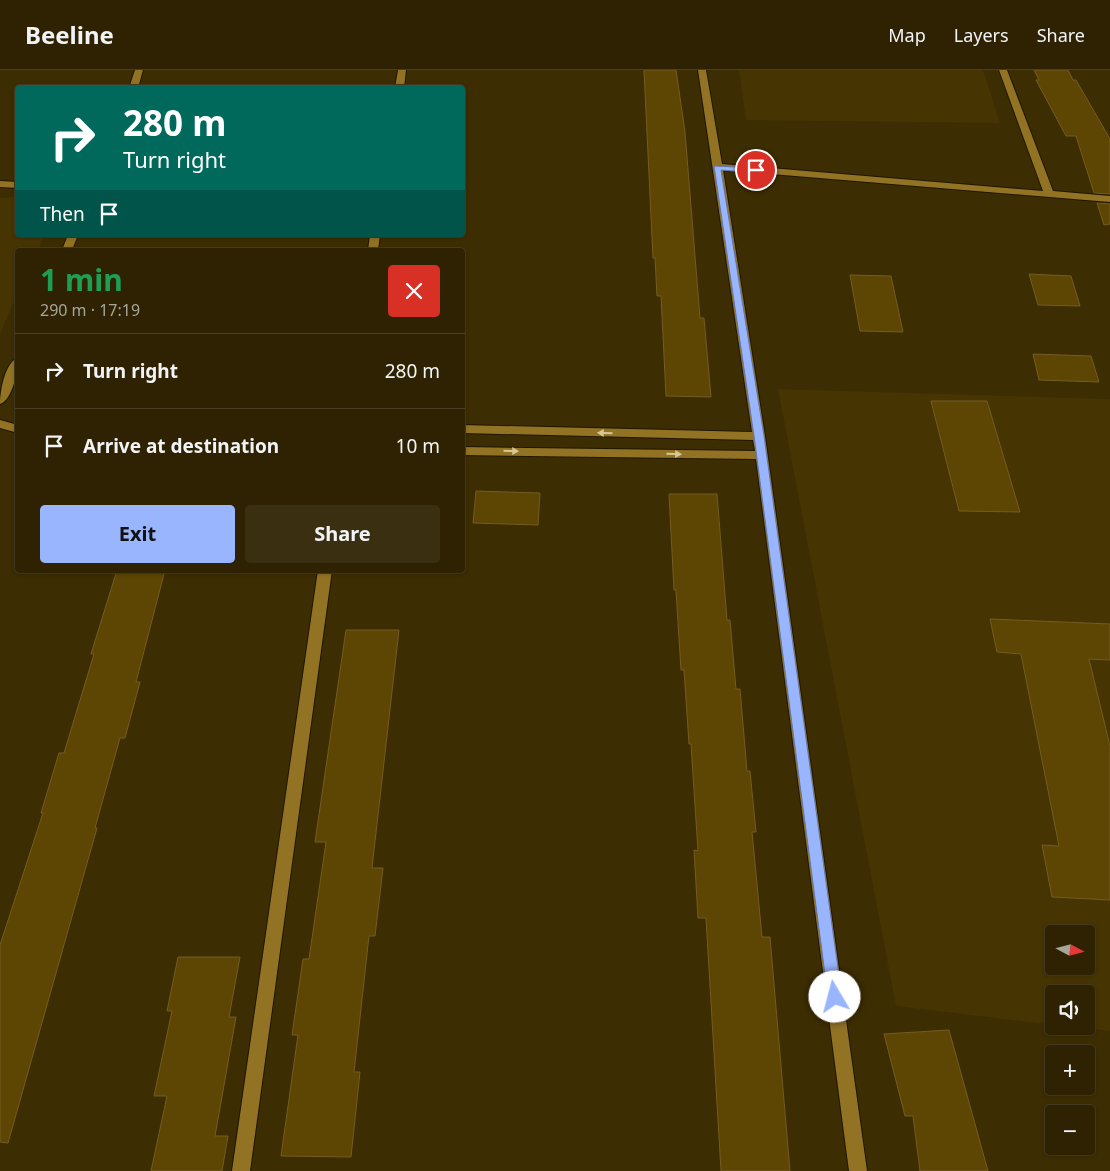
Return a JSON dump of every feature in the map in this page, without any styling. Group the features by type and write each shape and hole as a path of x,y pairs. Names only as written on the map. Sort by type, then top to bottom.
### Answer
{"street":[{"path":"133,85 139,70"},
{"path":"400,85 402,70"},
{"path":"702,70 759,436 858,1171"},
{"path":"1003,70 1049,194"},
{"path":"716,167 1110,199"},
{"path":"0,184 15,185"},
{"path":"0,400 15,368"},
{"path":"0,423 15,422"},
{"path":"0,423 15,428"},
{"path":"465,429 759,436"},
{"path":"465,450 761,455"},
{"path":"241,1171 325,573"}],"shaded area":[{"path":"739,70 983,70 1000,123 746,120"},
{"path":"15,197 15,237 44,237 39,248 15,248 15,300 0,334 0,198"},
{"path":"778,389 1110,399 1110,1031 1095,1029 1095,985 1045,985 1045,1024 896,1006"}],"building":[{"path":"644,70 676,70 685,132 700,318 704,318 711,397 666,396 661,296 657,296 655,258 653,258"},
{"path":"1034,70 1068,70 1073,80 1076,80 1110,139 1110,194 1094,193 1076,136 1066,136 1036,80 1039,80"},
{"path":"1097,203 1110,204 1110,224 1104,225"},
{"path":"1029,274 1071,276 1080,306 1038,305"},
{"path":"850,275 891,276 903,332 860,331"},
{"path":"1033,354 1091,356 1099,382 1039,380"},
{"path":"931,401 987,401 1020,512 959,511"},
{"path":"476,491 540,493 538,525 473,523"},
{"path":"669,494 717,494 727,620 730,620 736,689 740,689 747,771 750,771 756,832 752,832 762,937 770,937 790,1171 721,1171 706,918 698,918 694,850 698,851 691,744 689,744 684,670 681,670 676,590 674,590"},
{"path":"116,573 164,573 136,682 140,682 125,738 120,738 95,828 97,828 8,1143 0,1142 0,945 43,813 41,813 59,753 64,753 94,654 91,654"},
{"path":"990,619 1110,624 1110,660 1089,659 1110,746 1110,900 1052,897 1042,845 1059,846 1021,654 997,652"},
{"path":"346,630 399,630 372,868 383,868 375,936 369,936 354,1072 360,1072 351,1157 281,1156 298,1035 292,1035 303,959 309,959 326,842 315,842"},
{"path":"178,957 240,957 229,1017 236,1017 215,1136 228,1136 222,1171 151,1171 167,1096 154,1096 172,1011 167,1011"},
{"path":"949,1030 988,1171 920,1171 913,1116 905,1116 884,1034"}],"route":[{"path":"756,170 716,167 759,436 835,997"}]}
